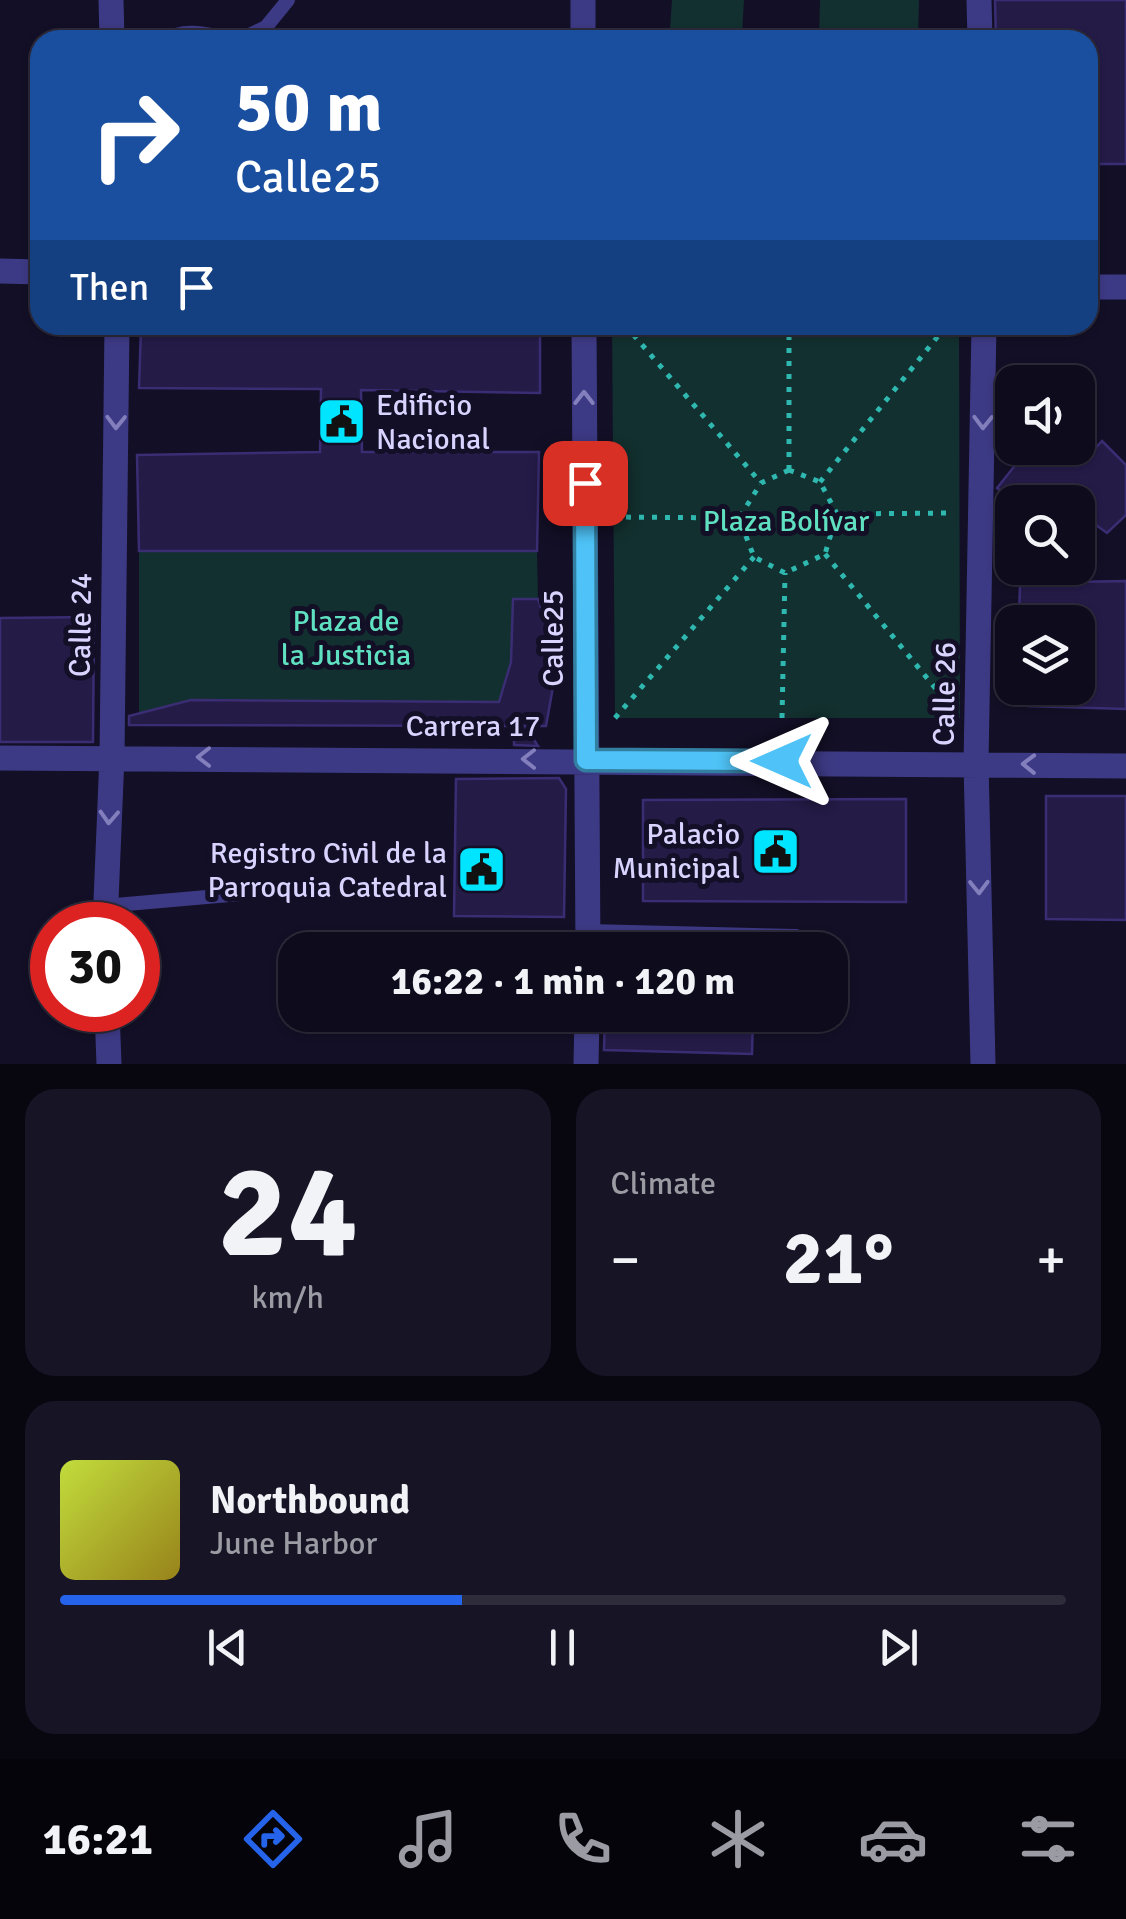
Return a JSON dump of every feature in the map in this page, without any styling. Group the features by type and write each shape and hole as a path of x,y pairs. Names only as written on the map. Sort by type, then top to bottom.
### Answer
{"street":[{"path":"111,0 112,30"},
{"path":"583,0 583,30"},
{"path":"980,0 980,30"},
{"path":"0,271 30,272"},
{"path":"1098,287 1126,287"},
{"name":"Calle 24","path":"105,902 112,756 117,335"},
{"name":"Calle25","path":"584,335 588,932"},
{"name":"Calle 26","path":"982,1064 976,763 984,335"},
{"name":"Carrera 17","path":"0,758 1126,766"},
{"path":"108,1032 109,1064"},
{"path":"586,1064 587,1032"}],"lane":[{"path":"259,30 288,0"},
{"path":"160,907 241,894"}],"path":[{"path":"634,335 760,483"},
{"path":"789,470 790,335"},
{"path":"820,482 939,335"},
{"path":"789,470 820,482 837,514 825,554 785,573 754,557 740,518 760,483 789,470"},
{"path":"837,514 959,513"},
{"path":"613,517 740,518"},
{"path":"825,554 960,718"},
{"path":"614,718 754,557"},
{"path":"782,718 785,573"}],"green space":[{"path":"672,0 744,0 742,30 670,30"},
{"path":"820,0 919,0 918,30 819,30"},
{"name":"Plaza Bolívar","path":"612,335 959,335 960,718 615,718"},
{"name":"Plaza de la Justicia","path":"139,551 537,551 538,599 552,653 546,726 139,725"}],"building":[{"path":"995,0 1126,0 1126,164 1098,164 1098,30 996,30"},
{"name":"Edificio Nacional","path":"141,335 540,335 540,393 361,390 362,452 539,452 537,551 139,551 137,455 320,452 321,389 139,388"},
{"path":"1102,441 1126,465 1126,515 1107,533 1095,524 1095,485 999,485 1015,465 1095,465 1095,449"},
{"path":"1126,581 1126,709 1028,706 1095,705 1095,605 1019,605 1020,585 1095,585 1095,582"},
{"path":"513,599 538,599 547,625 553,687 546,726 525,726 538,746 514,745 514,726 129,725 129,716 191,700 499,702 511,662"},
{"path":"94,617 93,742 0,742 0,618"},
{"path":"559,778 566,789 564,917 454,916 456,779"},
{"path":"1046,796 1126,796 1126,920 1046,919"},
{"name":"Palacio Municipal","path":"906,799 906,902 643,901 643,800"},
{"path":"605,1032 753,1032 752,1054 604,1050"}],"place":[{"name":"Edificio Nacional","path":"341,422"},
{"name":"Palacio Municipal","path":"775,851"},
{"name":"Registro Civil de la Parroquia Catedral","path":"482,870"}],"route":[{"path":"585,483 586,760 782,761"}]}
